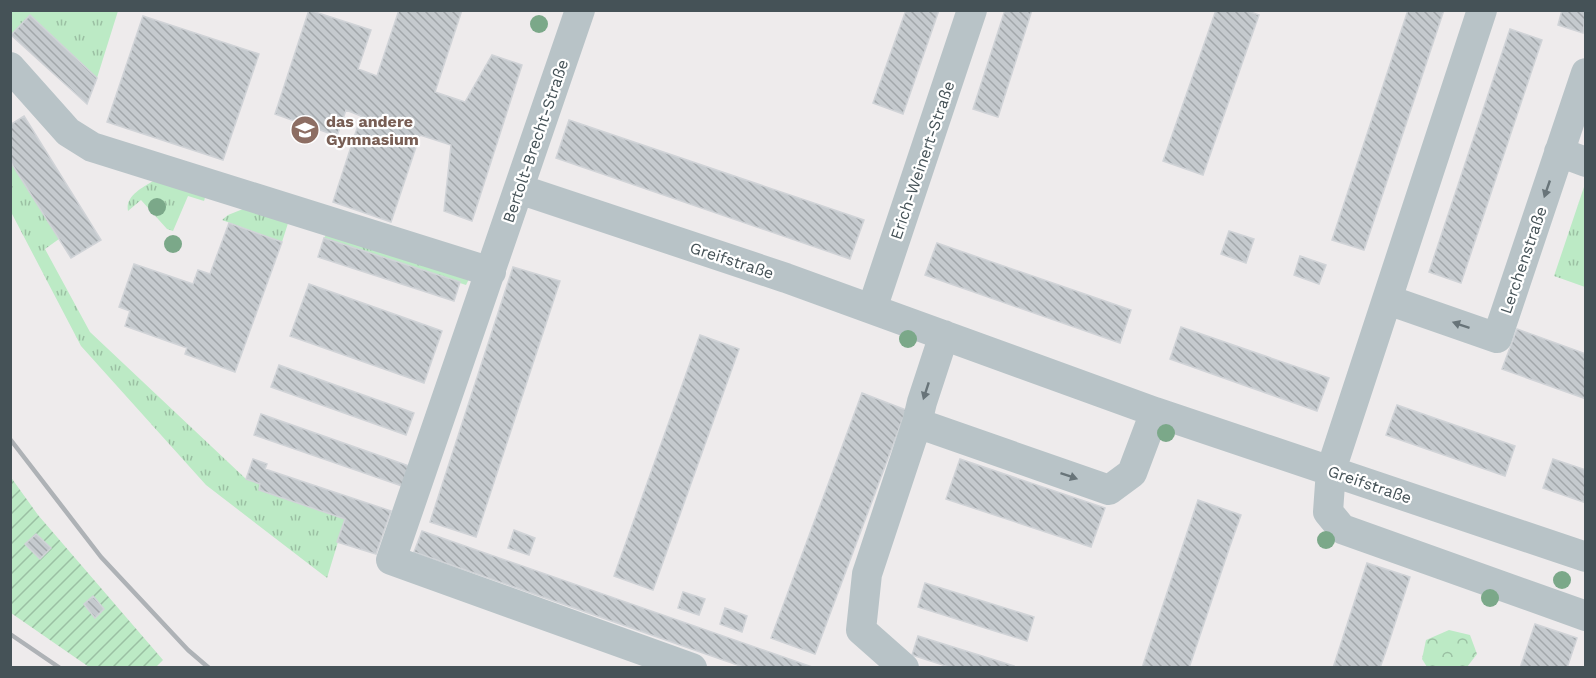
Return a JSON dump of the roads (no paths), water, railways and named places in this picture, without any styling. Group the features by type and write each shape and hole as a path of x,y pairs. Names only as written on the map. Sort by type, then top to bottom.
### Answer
{"street":[{"name":"Bertolt-Brecht-Straße","path":"580,10 391,560 692,668"},
{"name":"Erich-Weinert-Straße","path":"872,309 972,10"},
{"path":"1482,10 1331,470 1328,512 1342,529 1586,616"},
{"path":"10,67 68,132 92,147 491,272"},
{"name":"Lerchenstraße","path":"1388,300 1497,338 1572,157 1586,73"},
{"name":"Greifstraße","path":"519,189 786,278 1155,411 1586,556"},
{"path":"904,668 861,630 867,574 944,335"},
{"path":"917,423 1109,490 1132,472 1155,411"}],"railway":[{"path":"10,439 101,557 188,650 209,668"},
{"path":"10,634 60,668"}],"place":[{"name":"das andere Gymnasium","path":"305,130"}]}
